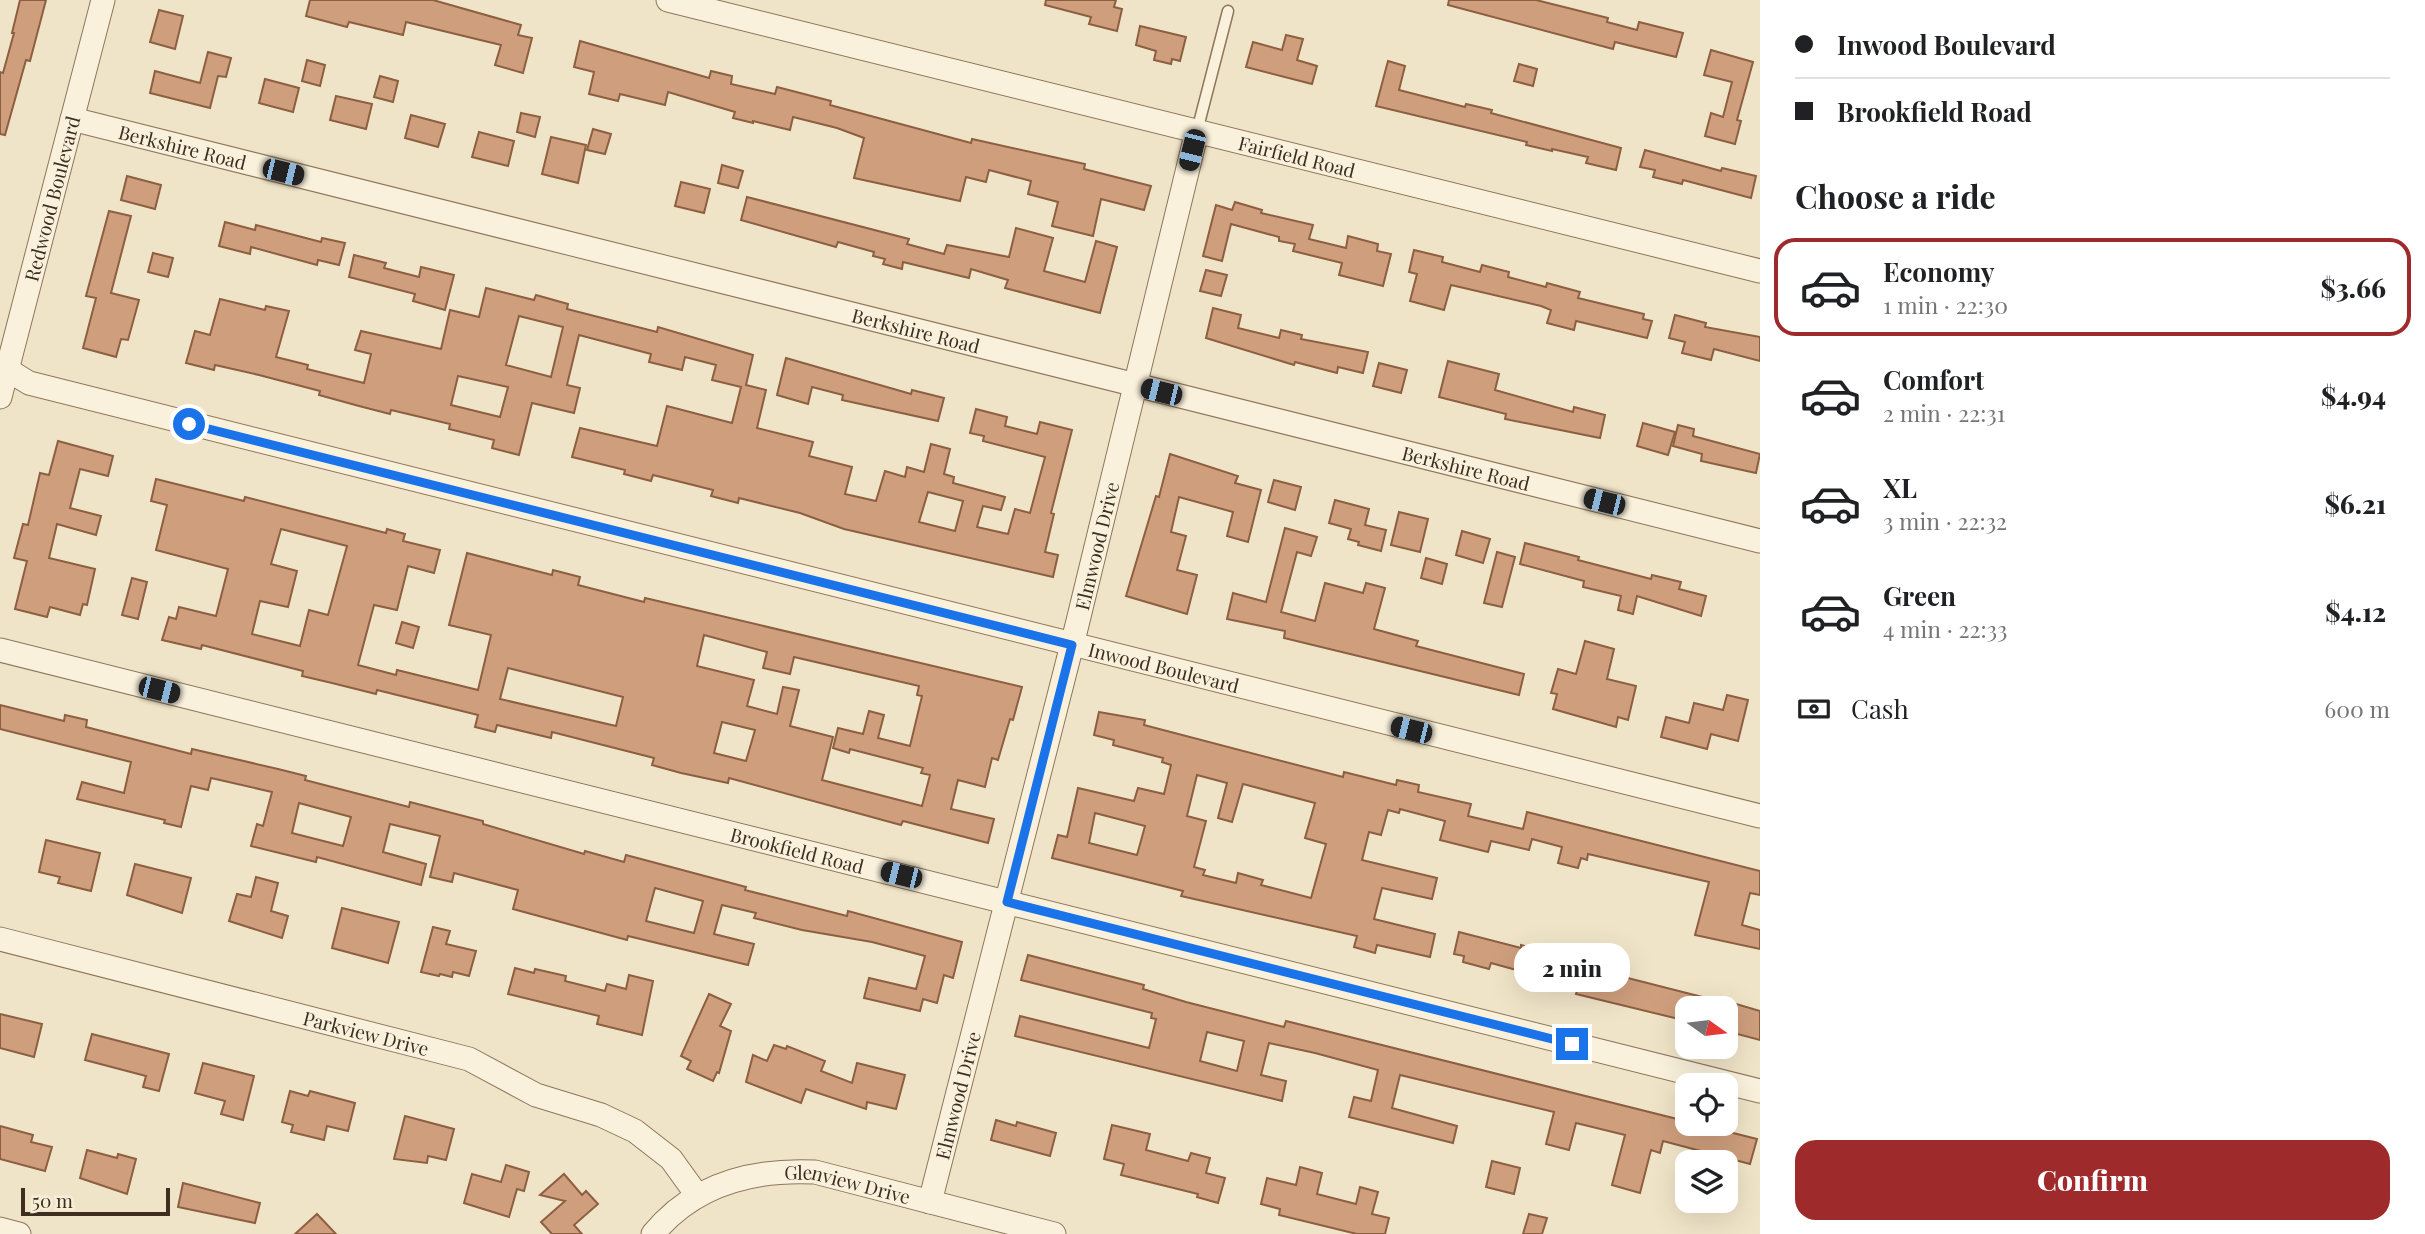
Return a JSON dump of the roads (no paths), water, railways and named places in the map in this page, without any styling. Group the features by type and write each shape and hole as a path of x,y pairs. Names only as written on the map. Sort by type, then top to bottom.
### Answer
{"street":[{"name":"Redwood Boulevard","path":"0,397 3,368 103,0"},
{"name":"Fairfield Road","path":"668,0 1760,271"},
{"name":"Berkshire Road","path":"72,119 1760,541"},
{"name":"Elmwood Drive","path":"930,1202 1072,645 1197,131"},
{"name":"Inwood Boulevard","path":"3,368 29,383 1760,816"},
{"name":"Brookfield Road","path":"0,650 1760,1091"},
{"name":"Parkview Drive","path":"0,939 468,1059 536,1095 601,1115 635,1131 671,1159 697,1195"},
{"name":"Glenview Drive","path":"653,1234 697,1195 754,1173 785,1171 815,1172 1054,1234"},
{"path":"0,1229 19,1234"}],"lane":[{"name":"Elmwood Drive","path":"1197,131 1228,11"}]}
